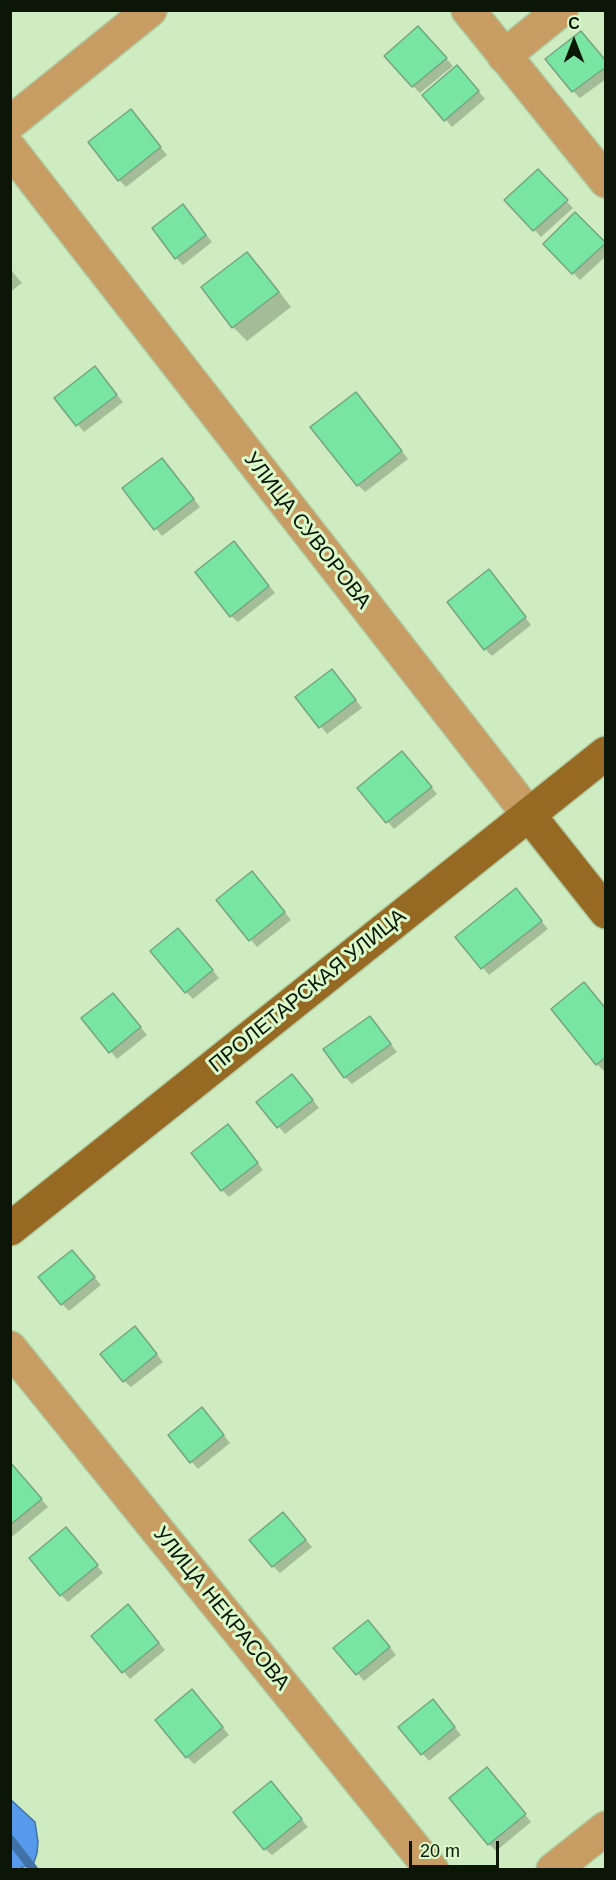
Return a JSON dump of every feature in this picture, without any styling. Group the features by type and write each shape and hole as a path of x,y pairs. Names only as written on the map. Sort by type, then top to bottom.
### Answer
{"main road":[{"name":"ПРОЛЕТАРСКАЯ УЛИЦА","path":"10,1229 606,753"},
{"name":"УЛИЦА СУВОРОВА","path":"529,815 606,912"}],"street":[{"path":"10,123 150,10"},
{"path":"468,10 606,181"},
{"path":"504,56 561,10"},
{"name":"УЛИЦА СУВОРОВА","path":"10,149 529,815"},
{"name":"УЛИЦА НЕКРАСОВА","path":"10,1348 432,1869"},
{"path":"553,1869 606,1828"}],"water":[{"path":"10,1799 35,1822 37,1853 33,1865 21,1869 11,1869"}],"building":[{"path":"418,26 447,58 412,87 384,56"},
{"path":"581,31 606,61 606,67 572,92 545,59"},
{"path":"457,65 479,91 444,121 422,95"},
{"path":"131,109 161,147 118,181 88,142"},
{"path":"538,169 568,200 533,231 504,200"},
{"path":"183,204 206,235 175,259 152,228"},
{"path":"575,212 606,243 572,274 543,244"},
{"path":"247,252 279,292 232,328 201,287"},
{"path":"95,366 117,395 76,426 54,398"},
{"path":"356,392 402,451 357,486 310,427"},
{"path":"162,458 194,499 154,530 122,488"},
{"path":"234,541 269,586 230,617 195,572"},
{"path":"489,569 526,617 484,650 447,602"},
{"path":"332,669 356,700 319,728 295,697"},
{"path":"402,751 432,787 386,823 357,788"},
{"path":"252,871 285,912 249,941 216,900"},
{"path":"516,888 542,921 481,969 455,937"},
{"path":"178,928 213,970 185,993 150,951"},
{"path":"584,982 606,1009 606,1057 596,1065 551,1009"},
{"path":"113,993 141,1027 109,1053 81,1018"},
{"path":"370,1016 391,1044 344,1078 323,1049"},
{"path":"292,1074 313,1100 277,1128 256,1102"},
{"path":"228,1124 258,1163 221,1191 191,1153"},
{"path":"72,1250 95,1277 61,1305 38,1277"},
{"path":"135,1326 157,1354 123,1382 100,1354"},
{"path":"202,1407 224,1435 190,1463 168,1435"},
{"path":"10,1462 42,1499 10,1525"},
{"path":"283,1512 306,1540 272,1567 249,1540"},
{"path":"66,1527 98,1565 60,1596 29,1558"},
{"path":"128,1604 159,1643 122,1673 91,1636"},
{"path":"368,1620 390,1647 356,1675 333,1648"},
{"path":"192,1689 223,1727 186,1758 155,1720"},
{"path":"433,1699 455,1727 421,1755 398,1727"},
{"path":"487,1767 526,1814 488,1845 449,1798"},
{"path":"271,1781 302,1819 264,1850 233,1812"}],"waterway":[{"path":"10,1839 34,1870"}]}
